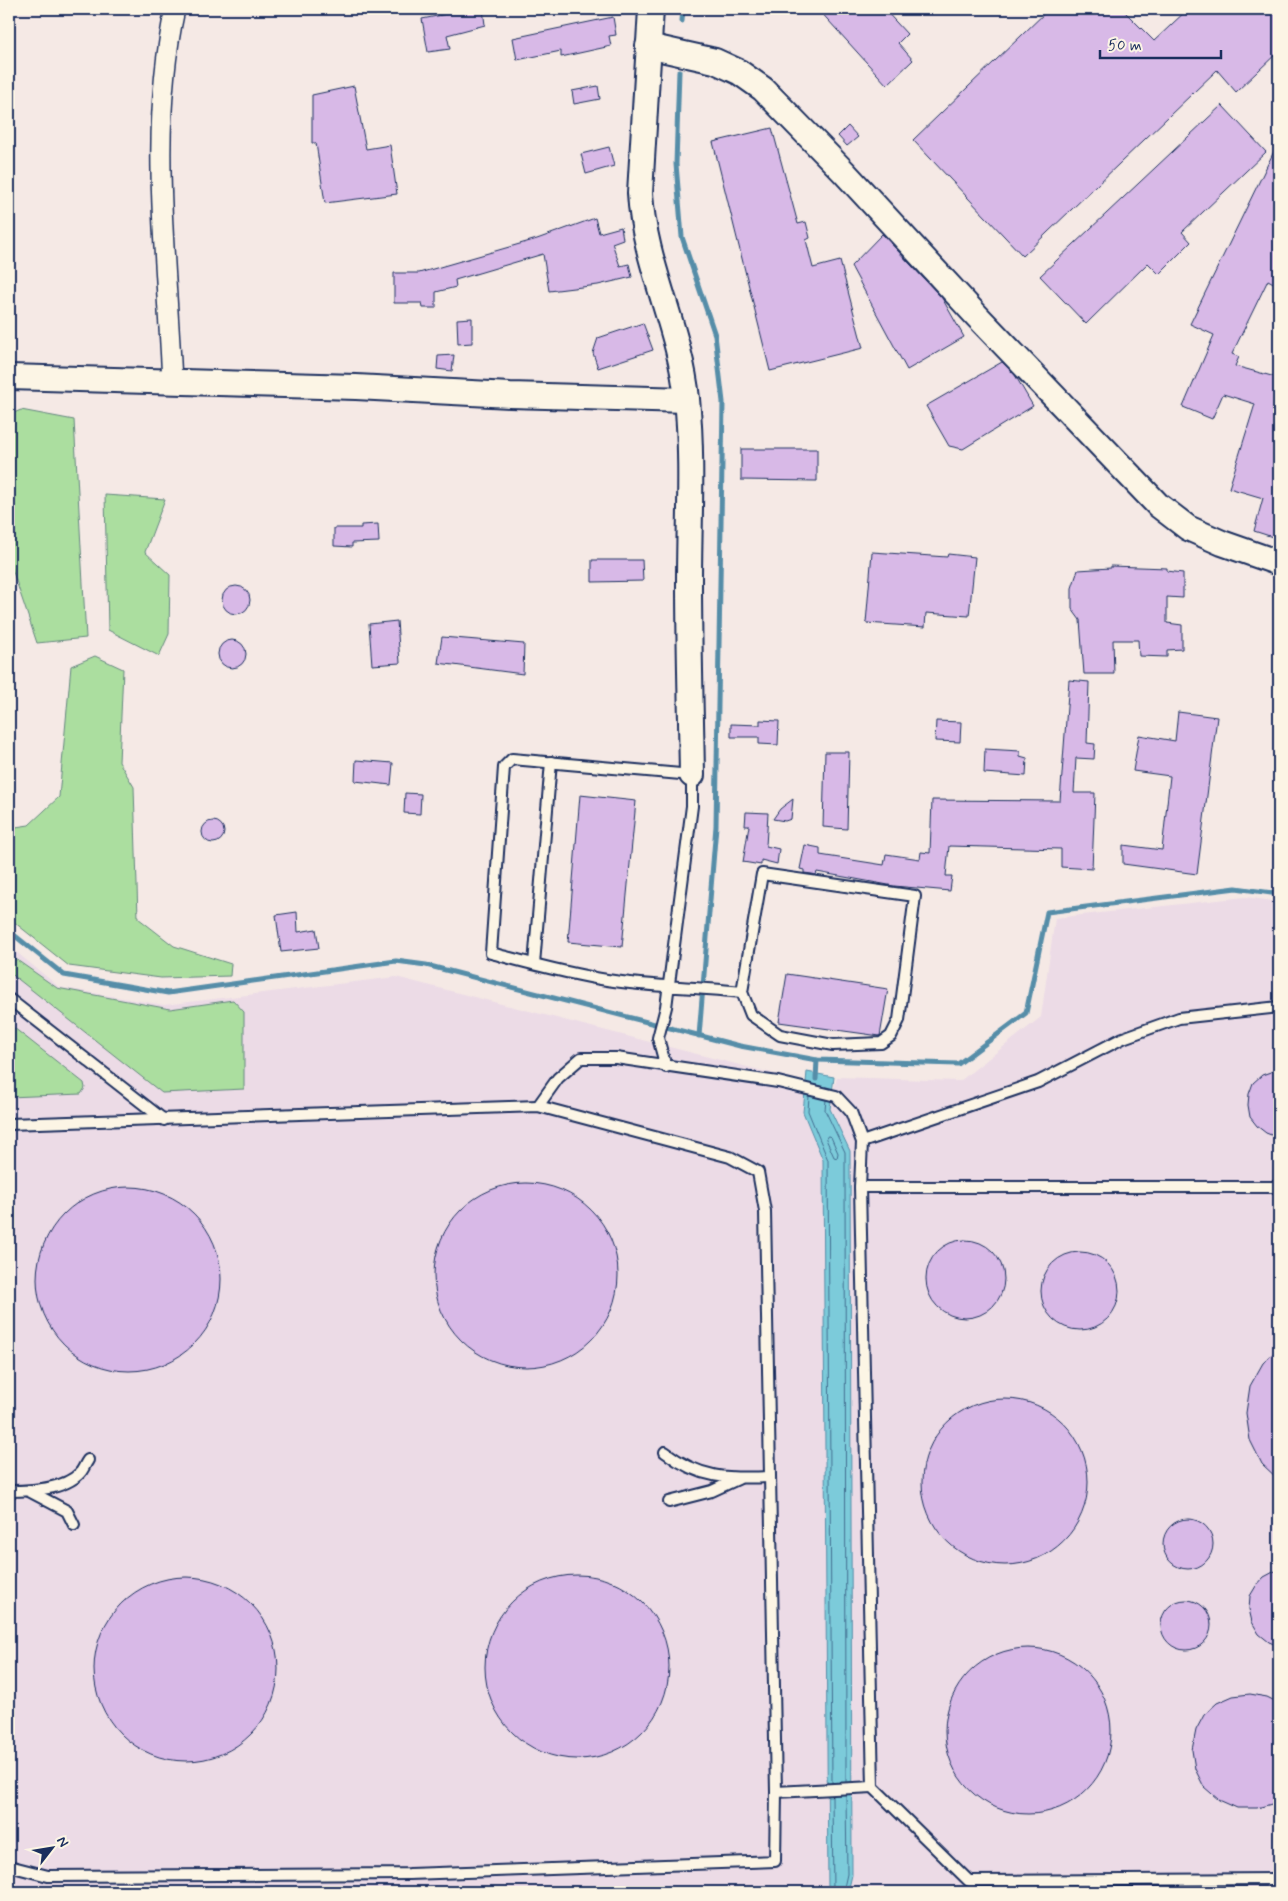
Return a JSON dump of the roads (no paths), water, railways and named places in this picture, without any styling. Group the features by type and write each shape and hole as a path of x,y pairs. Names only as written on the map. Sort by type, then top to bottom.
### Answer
{"street":[{"path":"172,383 161,195 161,132 168,41 175,9"},
{"path":"652,9 648,46 640,193 642,223 649,254 670,318 687,400 690,511 689,582 692,775"},
{"path":"648,46 715,60 739,72 763,89 1158,505 1188,528 1222,543 1279,562"},
{"path":"9,376 687,400"}],"lane":[{"path":"666,1067 658,1038 669,986 692,806 692,775 512,759 504,767 491,953 607,980 669,986 710,988 742,992"},
{"path":"534,964 551,762"},
{"path":"762,874 915,896 899,1020 891,1036 881,1043 832,1045 780,1035 751,1015 742,992 762,874"},
{"path":"9,999 164,1120"},
{"path":"862,1142 1038,1082 1123,1038 1179,1018 1279,1007"},
{"path":"538,1106 558,1078 581,1058 616,1058 666,1067 778,1082 836,1096 851,1112 862,1142 860,1187 873,1787 969,1881 1279,1879"},
{"path":"9,1124 538,1106 730,1157 758,1172 765,1211 776,1792 775,1861 458,1872 296,1875 48,1876 9,1866"},
{"path":"860,1187 1279,1186"},
{"path":"665,1452 683,1466 703,1474 739,1479 770,1478"},
{"path":"9,1491 29,1491 68,1482 80,1473 88,1460"},
{"path":"669,1502 712,1492 739,1479"},
{"path":"29,1491 67,1511 74,1525"},
{"path":"776,1792 873,1787"}],"water":[{"path":"807,1072 834,1077 830,1109 850,1151 852,1875 848,1892 828,1892 823,1160 803,1112"}],"waterway":[{"path":"682,21 683,9"},
{"path":"679,71 676,164 682,237 715,335 723,402 716,826 699,1036"},
{"path":"9,931 64,975 168,993 396,961 426,965 740,1046 817,1060 958,1064 1026,1013 1047,912 1236,888 1279,894"},
{"path":"816,1079 817,1060"}]}
